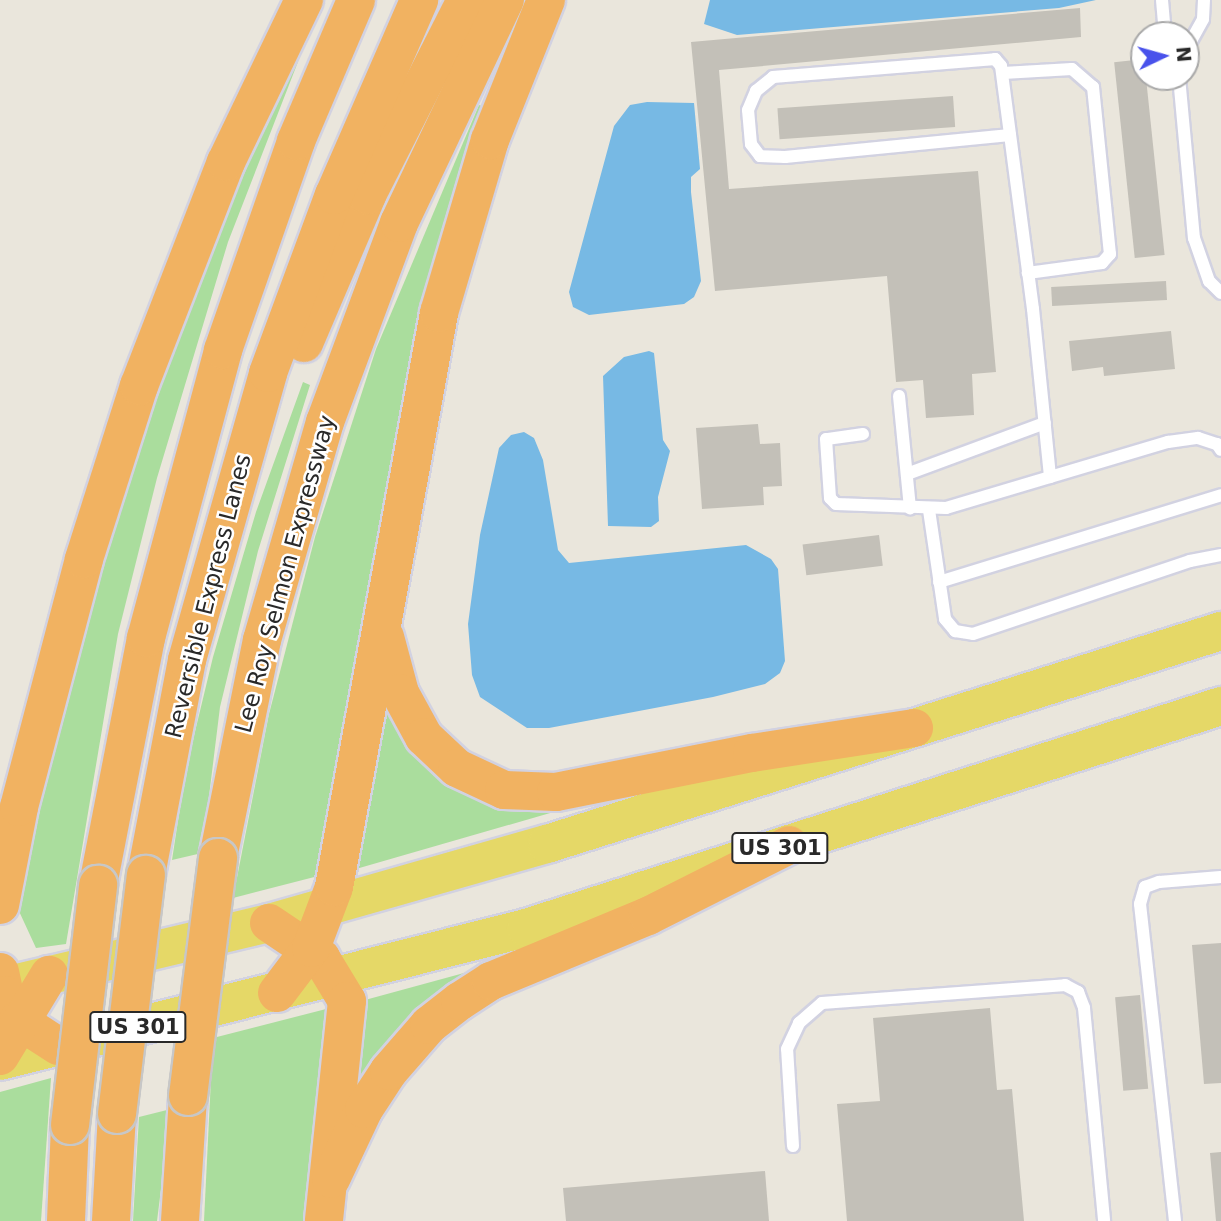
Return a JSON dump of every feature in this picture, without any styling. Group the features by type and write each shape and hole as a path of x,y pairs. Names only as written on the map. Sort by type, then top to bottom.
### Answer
{"highway":[{"path":"0,905 19,807 84,559 156,338 226,162 304,0"},
{"path":"66,1221 70,1125 98,885 146,638 219,363 287,167 356,0"},
{"name":"Reversible Express Lanes","path":"111,1221 117,1114 146,875 187,660 244,452 329,206 419,0"},
{"path":"244,452 298,356 367,195 466,0"},
{"name":"Lee Roy Selmon Expressway","path":"180,1221 188,1097 218,858 262,640 325,422 399,223 505,0"},
{"path":"276,993 310,948 328,907 383,625 439,313 490,140 546,0"},
{"path":"383,625 395,678 416,726 457,768 504,790 556,792 752,753 914,728"},
{"path":"0,846 19,807"},
{"path":"331,1179 382,1081 416,1039 460,1001 491,981 648,916 789,845"},
{"path":"269,923 310,948 337,978 348,1012 331,1179 324,1221"},
{"path":"0,1056 18,1020 49,975"},
{"path":"1,982 18,1020 58,1046"}],"main road":[{"path":"1,982 49,975 269,923 547,845 1221,631"},
{"name":"US 301","path":"0,1061 337,978 526,928 1221,706"}],"lane":[{"path":"1162,0 1164,21"},
{"path":"1200,24 1204,0"},
{"path":"1010,135 785,157 760,156 751,144 748,110 756,91 773,77 995,59 1003,74 1050,477"},
{"path":"1003,74 1072,69 1093,87 1110,254 1102,263 1028,273"},
{"path":"1180,91 1194,238 1209,281 1221,293"},
{"path":"899,396 910,508"},
{"path":"907,474 1045,423"},
{"path":"863,434 826,439 830,498 836,504 929,510 1168,442 1198,438 1217,444 1221,450"},
{"path":"939,582 1221,495"},
{"path":"929,510 945,619 955,631 973,634 1190,561 1221,555"},
{"path":"1175,1221 1140,904 1144,887 1221,877"},
{"path":"793,1146 787,1049 799,1023 822,1003 1065,985 1078,992 1084,1008 1104,1221"}],"green space":[{"path":"322,0 228,242 157,478 118,634 66,944 36,948 12,896 163,342"},
{"path":"479,105 491,109 326,874 233,898 269,714 315,537 376,349"},
{"path":"303,382 310,385 258,551 220,707 202,853 172,860 186,769 213,657 256,512"},
{"path":"377,690 400,718 555,799 557,811 349,871"},
{"path":"497,964 354,1088 365,1000"},
{"path":"330,1008 312,1221 204,1221 213,1038"},
{"path":"51,1078 41,1221 0,1221 0,1092"},
{"path":"171,1109 157,1221 133,1221 139,1117"}],"water":[{"path":"710,0 1096,0 1059,8 737,35 704,24"},
{"path":"647,102 694,103 700,169 691,177 691,192 701,281 694,297 684,304 589,315 573,307 569,292 614,126 630,105"},
{"path":"649,351 654,353 663,440 670,451 658,497 659,521 651,527 608,526 603,376 624,357"},
{"path":"524,432 534,438 543,460 558,550 569,563 746,545 771,559 778,569 785,661 780,673 765,684 713,697 549,728 527,728 480,697 472,675 468,624 480,535 499,448 511,435"}],"building":[{"path":"1080,8 1081,37 719,70 729,189 978,171 996,372 972,374 974,415 926,418 923,380 896,382 887,276 715,291 691,42"},
{"path":"1130,60 1130,91 1147,91 1165,255 1135,258 1114,62"},
{"path":"953,96 955,127 780,139 777,108"},
{"path":"1166,281 1167,300 1052,306 1051,287"},
{"path":"1171,331 1175,369 1104,376 1103,367 1072,371 1069,341"},
{"path":"758,424 760,444 780,443 782,486 763,487 764,505 702,509 696,428"},
{"path":"879,535 883,566 806,575 803,544"},
{"path":"1221,943 1221,1083 1204,1084 1192,945"},
{"path":"1140,995 1148,1089 1123,1091 1115,997"},
{"path":"990,1008 997,1090 1012,1089 1024,1221 847,1221 837,1104 880,1101 873,1018"},
{"path":"1221,1152 1221,1221 1216,1221 1210,1153"},
{"path":"765,1171 769,1221 566,1221 563,1188"}]}
